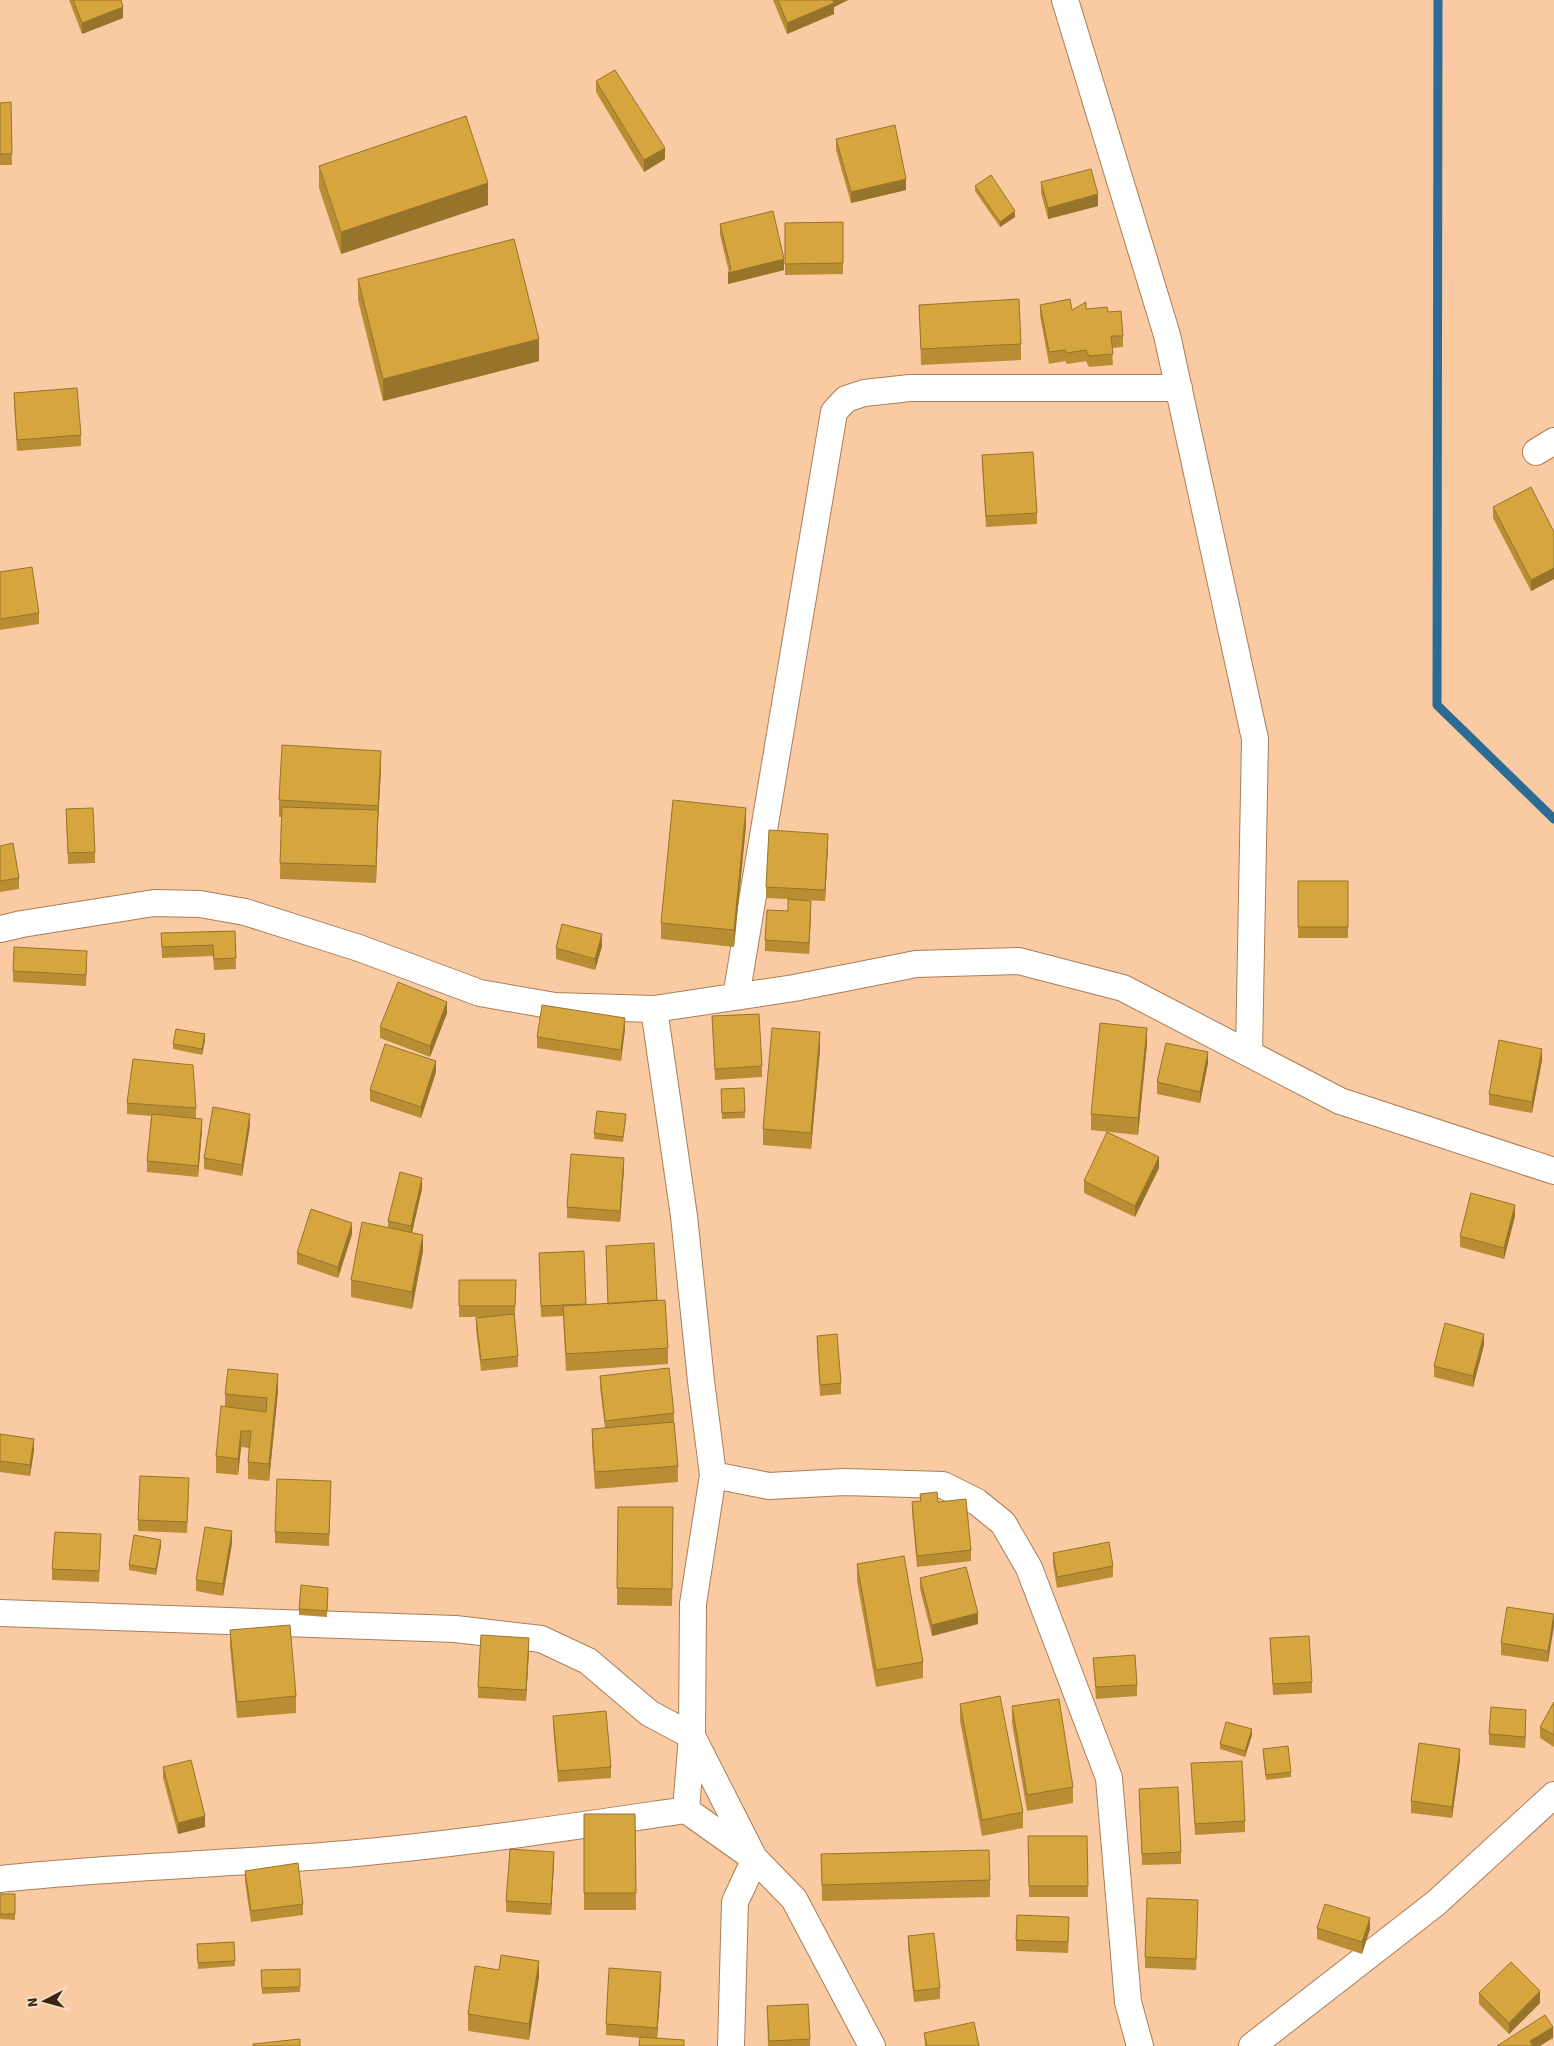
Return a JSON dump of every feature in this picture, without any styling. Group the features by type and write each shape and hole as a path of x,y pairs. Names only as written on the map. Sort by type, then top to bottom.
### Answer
{"street":[{"path":"1065,0 1167,335 1255,739 1249,1054"},
{"path":"736,997 834,412 846,399 864,393 910,388 1179,388"},
{"path":"0,929 154,903 200,904 245,912 359,948 480,993 555,1006 654,1009 794,988 916,964 1019,962 1123,988 1340,1101 1554,1171"},
{"path":"654,1009 684,1216 713,1476 693,1604 692,1736 686,1810"},
{"path":"713,1476 769,1486 846,1482 943,1485 976,1502 1003,1523 1029,1568 1109,1778 1128,2002 1140,2046"},
{"path":"0,1614 455,1629 541,1639 588,1661 649,1713 692,1736 755,1859"},
{"path":"1252,2046 1436,1903 1554,1795"},
{"path":"0,1879 132,1867 357,1853 556,1830 686,1810 755,1859 794,1899 872,2046"},
{"path":"731,2046 735,1902 755,1859"}],"building":[{"path":"73,0 121,0 123,7 82,23"},
{"path":"778,0 833,0 834,3 787,23"},
{"path":"615,70 665,148 644,160 596,81"},
{"path":"11,102 12,154 0,154 0,103"},
{"path":"466,116 488,183 341,232 319,166"},
{"path":"895,125 906,179 851,192 836,139"},
{"path":"1091,169 1098,194 1048,208 1041,182"},
{"path":"991,175 1015,211 1000,222 975,186"},
{"path":"773,211 784,259 728,273 731,269 720,224"},
{"path":"843,222 843,263 785,264 785,223"},
{"path":"514,239 539,339 383,379 358,279"},
{"path":"1019,299 1021,344 921,349 919,305"},
{"path":"1070,299 1072,310 1086,302 1086,309 1107,307 1108,312 1121,311 1123,336 1111,336 1113,354 1089,356 1086,350 1067,353 1065,350 1049,352 1040,305"},
{"path":"77,388 81,435 17,440 14,393"},
{"path":"1033,452 1037,513 986,516 982,455"},
{"path":"1531,487 1554,532 1554,568 1531,580 1493,507"},
{"path":"32,567 39,613 0,619 0,572"},
{"path":"282,745 381,751 378,806 279,800"},
{"path":"673,800 746,808 734,930 661,923"},
{"path":"282,807 378,810 376,866 280,863"},
{"path":"93,808 95,852 68,853 66,809"},
{"path":"769,830 828,834 825,890 766,887"},
{"path":"13,843 19,878 0,881 0,846"},
{"path":"1298,881 1348,881 1348,927 1298,927"},
{"path":"788,899 811,901 809,943 765,940 767,910 788,911"},
{"path":"562,924 602,934 595,959 556,948"},
{"path":"235,931 236,958 214,959 213,945 162,947 161,933"},
{"path":"14,947 87,951 86,975 13,971"},
{"path":"398,982 447,1002 430,1046 380,1027"},
{"path":"542,1005 625,1018 621,1050 537,1037"},
{"path":"759,1014 762,1066 715,1069 712,1016"},
{"path":"1100,1023 1147,1028 1138,1118 1091,1114"},
{"path":"772,1028 820,1032 811,1133 763,1129"},
{"path":"176,1029 205,1034 202,1049 173,1044"},
{"path":"1499,1040 1542,1049 1532,1102 1489,1094"},
{"path":"1166,1043 1208,1052 1200,1092 1157,1082"},
{"path":"385,1044 436,1061 421,1107 370,1090"},
{"path":"133,1059 193,1065 196,1108 127,1103"},
{"path":"744,1088 745,1112 722,1113 721,1089"},
{"path":"213,1107 250,1114 242,1165 204,1158"},
{"path":"597,1111 626,1114 623,1137 594,1133"},
{"path":"152,1114 202,1119 198,1166 147,1161"},
{"path":"1107,1132 1159,1157 1135,1206 1084,1181"},
{"path":"571,1154 624,1158 620,1211 567,1207"},
{"path":"400,1172 422,1178 411,1226 388,1221"},
{"path":"1471,1193 1515,1205 1504,1248 1460,1236"},
{"path":"311,1209 352,1223 338,1267 297,1253"},
{"path":"362,1222 423,1235 412,1292 351,1280"},
{"path":"654,1243 657,1300 608,1304 606,1246"},
{"path":"584,1251 586,1304 541,1306 539,1253"},
{"path":"459,1280 516,1280 515,1306 459,1306"},
{"path":"665,1300 668,1348 566,1354 563,1306"},
{"path":"514,1314 518,1356 481,1360 476,1318"},
{"path":"1445,1323 1484,1334 1473,1376 1434,1366"},
{"path":"837,1334 841,1383 820,1385 817,1336"},
{"path":"669,1368 674,1413 605,1421 600,1376"},
{"path":"228,1369 278,1374 269,1464 248,1462 251,1431 241,1431 238,1459 216,1456 221,1406 266,1412 267,1398 225,1394"},
{"path":"674,1422 678,1466 595,1472 592,1429"},
{"path":"0,1434 34,1439 30,1465 0,1461"},
{"path":"140,1476 189,1478 187,1522 138,1520"},
{"path":"277,1479 331,1481 329,1534 275,1532"},
{"path":"937,1492 938,1502 966,1499 971,1550 917,1556 912,1502 921,1501 920,1494"},
{"path":"618,1507 673,1507 672,1589 617,1588"},
{"path":"205,1527 232,1531 223,1584 196,1580"},
{"path":"55,1532 101,1534 99,1571 52,1569"},
{"path":"134,1535 161,1540 156,1569 129,1565"},
{"path":"1109,1542 1113,1566 1057,1577 1053,1553"},
{"path":"904,1556 923,1662 876,1670 857,1564"},
{"path":"966,1567 978,1613 932,1625 920,1578"},
{"path":"301,1585 328,1588 327,1611 299,1609"},
{"path":"1507,1607 1554,1614 1548,1651 1501,1643"},
{"path":"290,1625 296,1696 237,1702 230,1630"},
{"path":"481,1635 529,1638 526,1690 478,1687"},
{"path":"1309,1636 1312,1682 1273,1684 1270,1638"},
{"path":"1135,1655 1137,1685 1096,1687 1093,1658"},
{"path":"1000,1696 1023,1812 982,1820 960,1704"},
{"path":"1059,1699 1073,1787 1027,1795 1012,1706"},
{"path":"1554,1702 1554,1735 1540,1727"},
{"path":"1491,1707 1526,1710 1525,1737 1489,1734"},
{"path":"606,1711 611,1767 558,1771 553,1716"},
{"path":"1226,1722 1252,1729 1245,1751 1220,1744"},
{"path":"1419,1743 1460,1749 1452,1807 1411,1801"},
{"path":"1288,1746 1291,1772 1266,1775 1263,1749"},
{"path":"191,1760 205,1816 178,1823 163,1767"},
{"path":"1242,1761 1245,1821 1195,1824 1191,1763"},
{"path":"1178,1787 1181,1852 1142,1854 1139,1789"},
{"path":"584,1814 635,1814 636,1893 584,1893"},
{"path":"1028,1836 1087,1836 1088,1886 1029,1886"},
{"path":"510,1849 554,1852 551,1904 506,1901"},
{"path":"989,1850 990,1880 822,1885 821,1854"},
{"path":"298,1863 303,1904 251,1911 245,1871"},
{"path":"0,1894 15,1894 15,1914 0,1914"},
{"path":"1147,1898 1198,1900 1196,1959 1145,1957"},
{"path":"1325,1904 1370,1918 1362,1942 1317,1928"},
{"path":"1017,1915 1069,1917 1068,1942 1016,1940"},
{"path":"934,1933 940,1988 914,1991 908,1936"},
{"path":"234,1942 235,1961 198,1963 197,1944"},
{"path":"501,1955 539,1961 529,2024 468,2014 475,1966 499,1970"},
{"path":"1511,1962 1540,1991 1509,2023 1479,1993"},
{"path":"609,1968 661,1972 657,2028 606,2024"},
{"path":"300,1969 300,1987 262,1988 261,1970"},
{"path":"808,2004 810,2039 769,2041 767,2006"},
{"path":"1545,2015 1553,2027 1530,2041 1533,2046 1497,2046"},
{"path":"974,2022 979,2046 927,2046 924,2033"},
{"path":"640,2037 684,2040 684,2046 639,2046"},
{"path":"300,2039 300,2046 253,2046 253,2044"}],"waterway":[{"path":"1438,0 1437,705 1554,819"}]}
